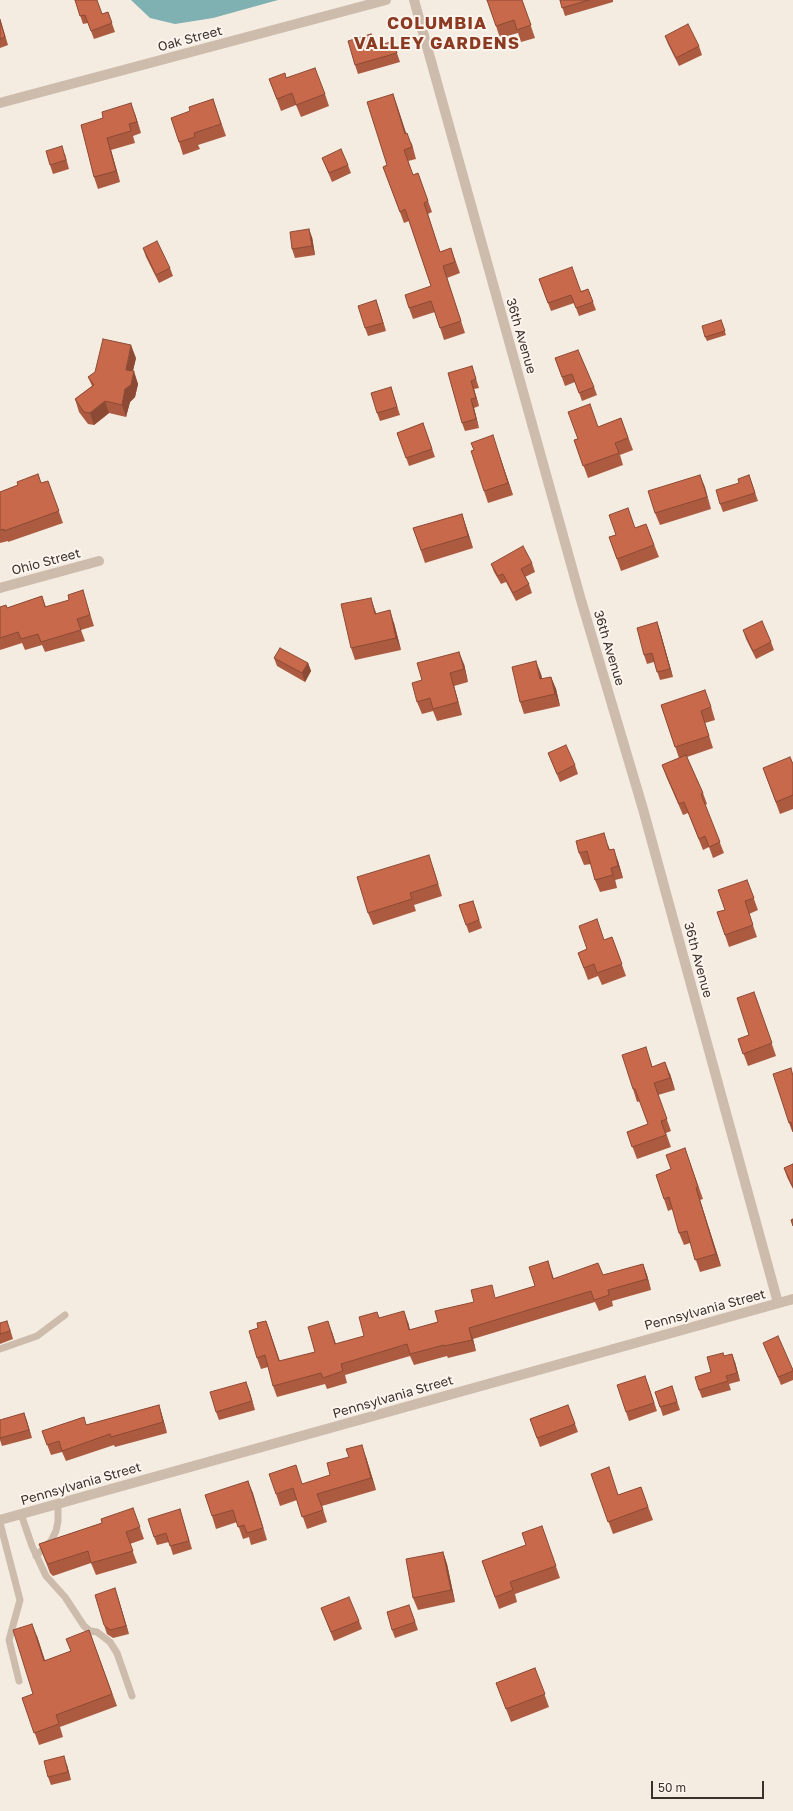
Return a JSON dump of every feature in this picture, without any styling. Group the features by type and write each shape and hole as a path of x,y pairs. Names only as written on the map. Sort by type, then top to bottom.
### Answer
{"street":[{"name":"Oak Street","path":"0,102 386,0"},
{"name":"36th Avenue","path":"414,0 579,592 643,809 778,1303"},
{"name":"Ohio Street","path":"0,588 99,561"},
{"name":"Pennsylvania Street","path":"0,1521 793,1299"}],"lane":[{"path":"0,1349 37,1336 64,1315"},
{"path":"36,1556 51,1541 56,1531 58,1521 58,1504"},
{"path":"21,1514 36,1556 46,1576 65,1597 84,1626 90,1631 97,1632 105,1637 117,1653 132,1696"},
{"path":"0,1521 20,1600 9,1640 19,1681"}],"water":[{"path":"131,0 278,0 213,18 175,24 150,18"}],"building":[{"path":"75,0 97,0 102,14 108,12 112,23 91,31 85,15 80,16"},
{"path":"487,0 522,0 531,25 517,30 514,20 496,26"},
{"path":"560,0 589,0 562,8"},
{"path":"0,20 5,37 0,39"},
{"path":"688,24 699,46 676,58 665,36"},
{"path":"371,34 375,47 393,41 397,53 355,65 348,41"},
{"path":"315,68 325,94 296,105 292,93 277,99 269,79 285,73 286,78"},
{"path":"393,94 405,134 407,133 412,147 404,150 413,175 418,173 428,201 424,203 440,252 451,248 455,262 443,266 461,321 440,328 431,301 409,308 405,295 431,286 405,209 400,212 383,167 387,165 367,102"},
{"path":"213,99 221,124 194,133 195,137 179,142 171,118 190,111 189,107"},
{"path":"131,103 137,122 129,124 131,131 107,138 116,171 94,177 81,125 103,118 102,112"},
{"path":"62,146 66,160 50,165 46,151"},
{"path":"341,149 348,165 329,173 322,158"},
{"path":"309,229 312,246 292,249 290,232"},
{"path":"157,241 170,268 156,275 143,248"},
{"path":"572,267 581,292 588,289 593,302 576,308 571,295 548,303 539,279"},
{"path":"376,300 383,323 365,328 358,306"},
{"path":"721,320 725,331 705,337 702,326"},
{"path":"103,339 131,345 126,370 134,371 131,385 125,389 122,405 105,401 90,413 84,412 75,399 94,385 88,377 95,372"},
{"path":"578,350 594,387 579,393 572,374 562,377 555,358"},
{"path":"472,366 476,379 471,381 476,398 471,399 476,419 462,423 448,373"},
{"path":"391,387 397,407 377,413 371,393"},
{"path":"590,404 598,427 621,418 628,438 615,443 619,453 583,466 574,440 578,439 568,412"},
{"path":"423,423 432,449 406,458 397,433"},
{"path":"493,435 508,483 484,491 471,451 474,450 471,443"},
{"path":"38,474 41,483 48,481 59,511 4,531 4,529 0,530 0,492 18,485 17,482"},
{"path":"700,475 707,497 655,513 648,491"},
{"path":"749,475 755,493 720,504 716,490 739,483 738,479"},
{"path":"628,508 635,528 646,524 654,545 617,559 609,537 616,535 609,515"},
{"path":"462,514 468,536 421,550 413,528"},
{"path":"523,546 532,563 521,569 529,584 513,593 503,574 498,576 491,564"},
{"path":"83,590 90,615 77,619 81,630 41,642 38,634 21,639 18,632 0,638 0,607 6,605 7,608 42,596 45,607 69,600 68,595"},
{"path":"371,598 375,614 390,610 396,638 351,648 341,604"},
{"path":"762,621 771,642 753,651 743,630"},
{"path":"657,622 670,669 657,672 652,653 644,655 637,628"},
{"path":"280,648 308,663 302,673 274,658"},
{"path":"459,652 464,669 450,673 458,702 433,709 430,698 417,702 412,683 422,680 417,663"},
{"path":"536,661 540,679 551,677 555,694 520,702 512,667"},
{"path":"705,690 711,707 701,711 709,736 675,747 661,705"},
{"path":"566,745 575,765 557,774 548,753"},
{"path":"686,755 703,793 701,794 720,842 709,847 705,836 699,839 684,802 679,804 662,765"},
{"path":"790,757 793,764 793,795 776,802 763,768"},
{"path":"604,833 609,850 614,849 618,866 611,868 613,875 595,880 587,851 579,853 576,841"},
{"path":"429,855 438,884 410,893 412,899 368,913 357,877"},
{"path":"747,880 754,898 745,901 753,925 725,935 717,912 725,910 718,890"},
{"path":"473,901 479,920 466,925 459,905"},
{"path":"597,919 604,940 612,937 622,964 597,973 594,964 584,968 578,953 587,949 579,926"},
{"path":"754,992 772,1043 743,1054 738,1039 749,1035 737,998"},
{"path":"646,1047 652,1067 665,1062 670,1078 654,1083 667,1119 661,1121 666,1135 632,1147 627,1132 648,1124 635,1089 633,1089 622,1055"},
{"path":"791,1068 793,1076 793,1132 791,1122 789,1123 773,1074"},
{"path":"685,1148 698,1187 696,1188 716,1254 695,1260 687,1231 679,1233 669,1197 664,1199 656,1175 671,1169 666,1155"},
{"path":"793,1164 793,1187 784,1168"},
{"path":"548,1261 553,1279 598,1263 603,1275 643,1264 647,1279 608,1290 609,1295 594,1300 591,1291 469,1328 472,1340 444,1345 410,1354 407,1344 341,1364 343,1371 323,1378 321,1373 273,1386 265,1355 257,1358 249,1331 258,1328 257,1323 266,1321 279,1361 315,1352 308,1327 328,1321 335,1344 364,1336 359,1317 377,1312 379,1318 404,1311 409,1330 438,1322 435,1311 474,1302 471,1290 492,1285 495,1298 535,1286 529,1267"},
{"path":"7,1321 10,1331 0,1334 0,1323"},
{"path":"778,1336 793,1371 778,1377 763,1343"},
{"path":"723,1353 724,1356 732,1354 737,1373 726,1376 728,1381 699,1390 695,1377 711,1372 707,1357"},
{"path":"645,1376 654,1403 626,1412 617,1385"},
{"path":"246,1382 252,1401 216,1412 210,1392"},
{"path":"672,1386 677,1402 660,1407 655,1392"},
{"path":"159,1405 163,1422 111,1437 110,1434 62,1451 59,1441 47,1445 42,1431 84,1417 86,1425"},
{"path":"568,1405 575,1424 537,1438 530,1419"},
{"path":"24,1413 29,1430 0,1438 0,1420"},
{"path":"362,1445 371,1478 317,1494 323,1510 302,1517 293,1488 276,1494 269,1474 296,1465 302,1484 330,1475 327,1463 349,1457 346,1449"},
{"path":"609,1467 618,1495 641,1487 648,1507 608,1522 591,1474"},
{"path":"248,1481 263,1528 247,1533 244,1525 238,1527 233,1510 212,1516 205,1495"},
{"path":"133,1508 140,1527 126,1532 133,1551 91,1563 88,1551 48,1564 46,1561 39,1544 102,1523 101,1519"},
{"path":"180,1509 189,1541 170,1546 166,1533 154,1537 148,1519"},
{"path":"542,1526 556,1566 510,1582 513,1590 495,1597 482,1561 526,1545 522,1533"},
{"path":"443,1552 451,1590 413,1598 406,1559"},
{"path":"115,1588 126,1626 110,1630 104,1625 95,1595"},
{"path":"349,1597 359,1621 331,1632 321,1608"},
{"path":"409,1605 415,1622 392,1630 387,1612"},
{"path":"32,1624 44,1661 71,1651 66,1639 89,1630 112,1694 56,1715 59,1724 34,1733 22,1698 33,1694 13,1630"},
{"path":"535,1668 545,1694 506,1709 496,1683"},
{"path":"64,1756 68,1772 48,1777 44,1761"}],"district":[{"name":"COLUMBIA VALLEY GARDENS","path":"437,34"}]}
